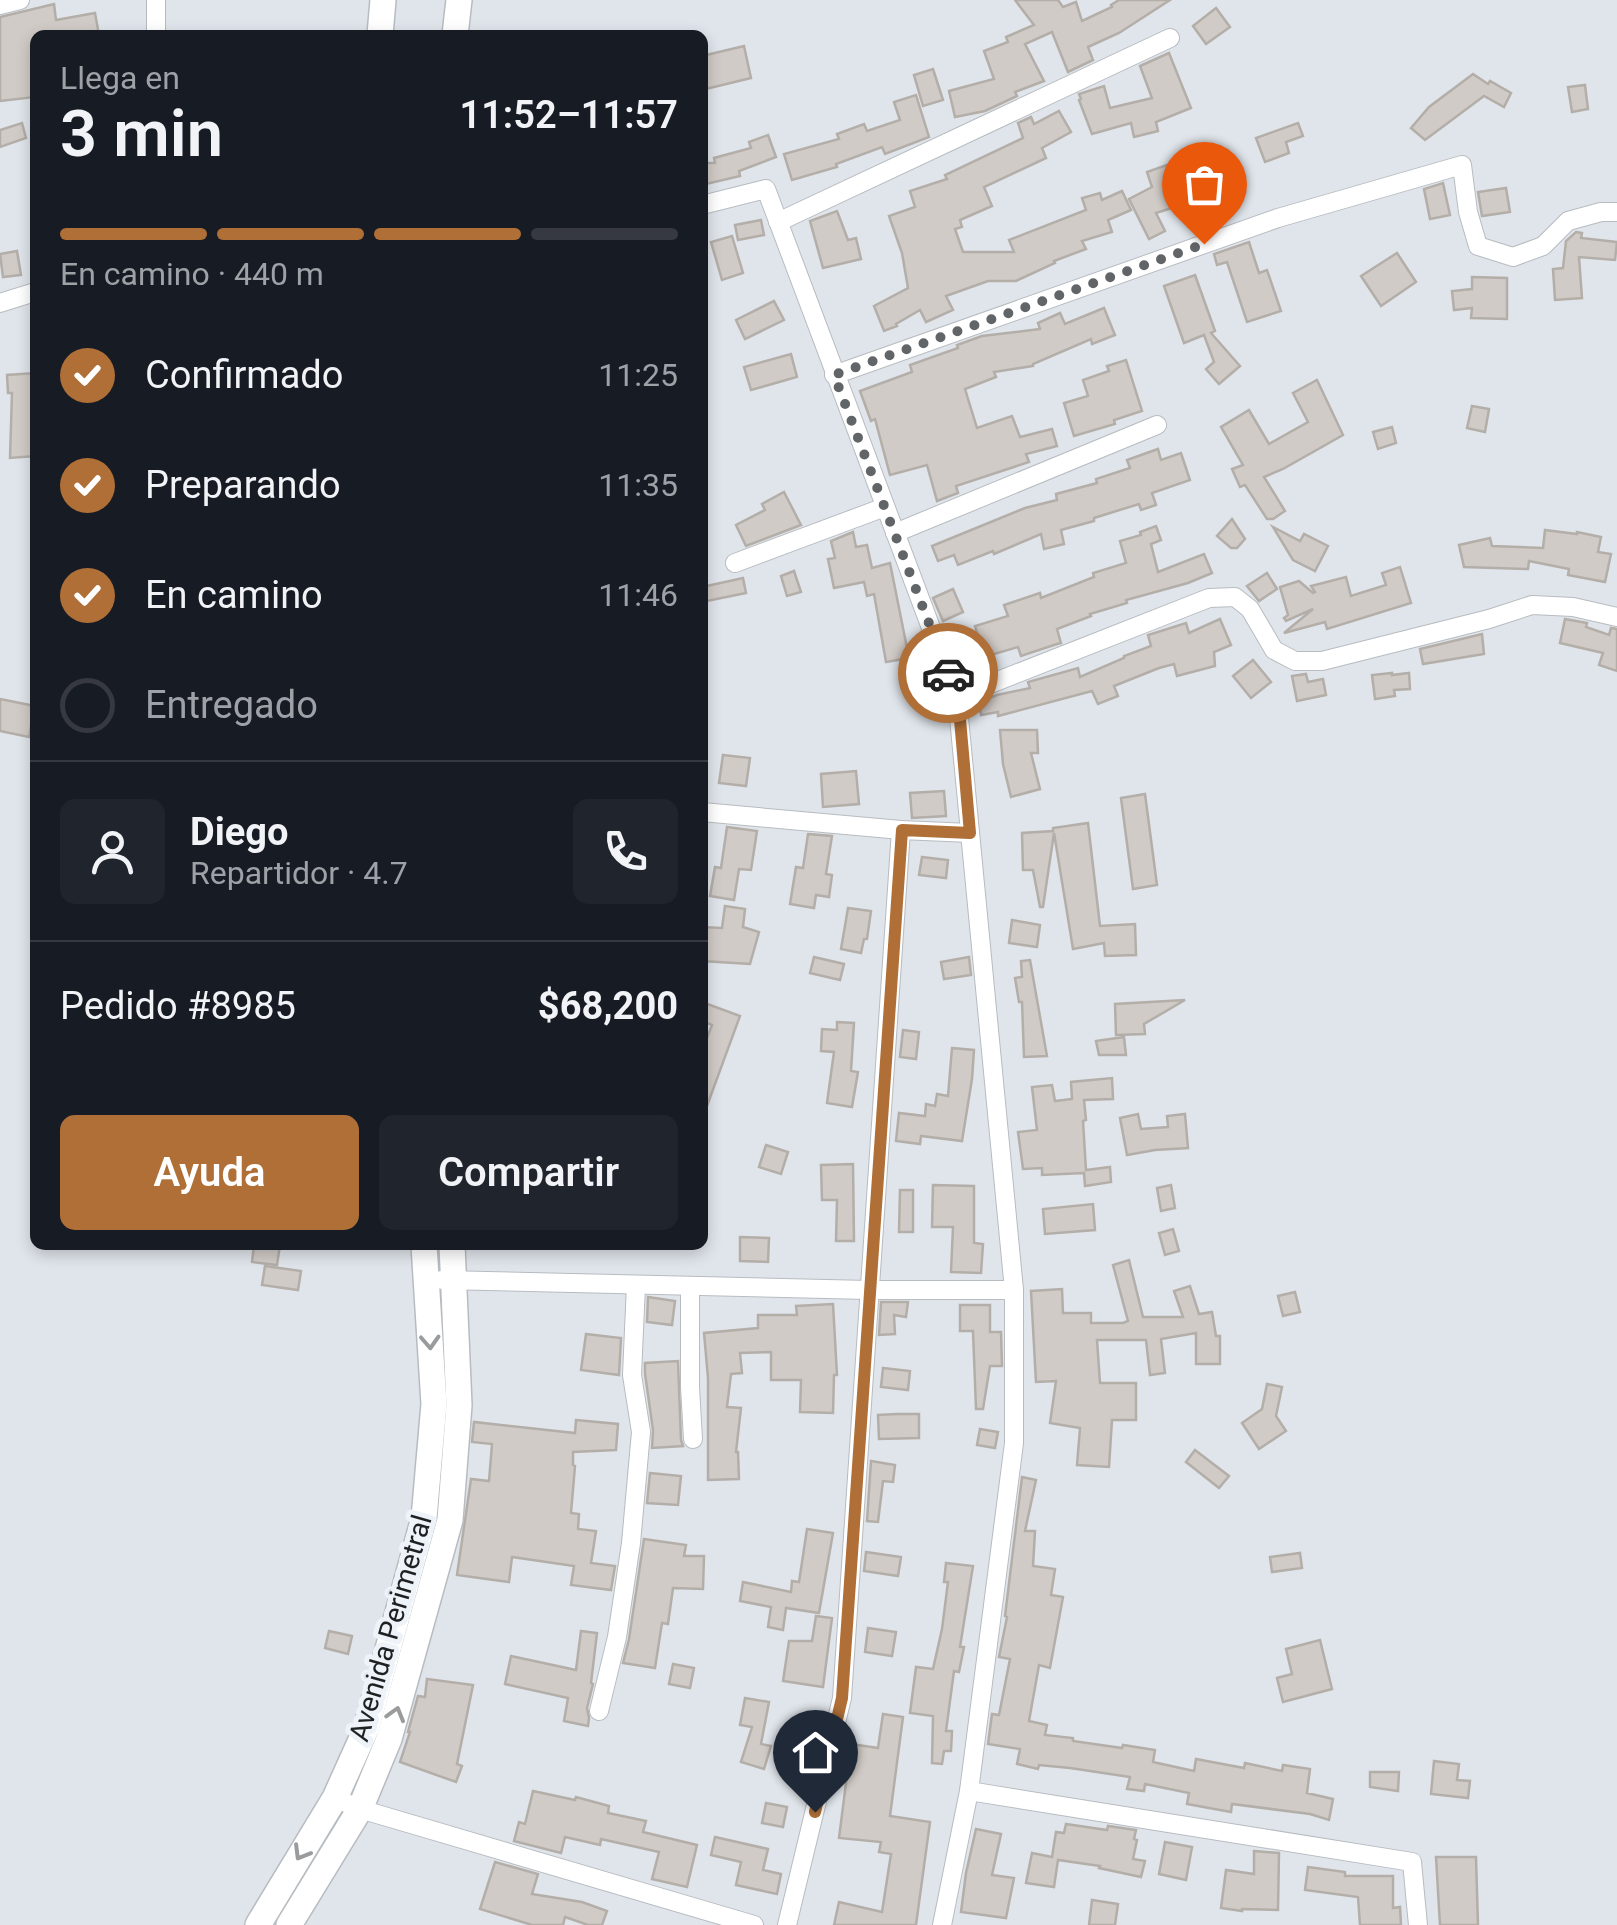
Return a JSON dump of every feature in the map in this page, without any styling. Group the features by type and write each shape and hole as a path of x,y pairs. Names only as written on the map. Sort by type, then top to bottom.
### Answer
{"main road":[{"path":"381,30 384,0"},
{"path":"455,30 459,0"},
{"name":"Avenida Perimetral","path":"258,1925 335,1798 366,1729 424,1518 434,1404 424,1250"},
{"name":"Avenida Perimetral","path":"289,1925 360,1809 389,1738 450,1520 459,1405 452,1250"}],"street":[{"path":"0,5 20,0"},
{"path":"156,0 156,30"},
{"path":"778,222 1170,38"},
{"path":"834,375 1278,218 1462,165 1468,212 1478,246 1513,257 1543,246 1568,221 1617,212"},
{"path":"708,204 766,189 958,697 1014,1290 1014,1443 969,1791 942,1925"},
{"path":"0,303 30,294"},
{"path":"894,533 1157,425"},
{"path":"736,563 885,507"},
{"path":"958,697 1209,598 1234,597 1250,609 1274,650 1296,661 1322,661 1489,619 1532,604 1617,616"},
{"path":"708,813 970,833"},
{"path":"787,1925 842,1698 902,830"},
{"path":"426,1280 1014,1290"},
{"path":"599,1712 617,1637 640,1450 632,1375 636,1285"},
{"path":"690,1286 693,1439"},
{"path":"969,1791 1412,1862 1418,1925"},
{"path":"335,1798 360,1809 754,1925"}],"building":[{"path":"1015,0 1058,0 1063,7 1076,2 1082,21 1119,0 1170,0 1119,33 1088,47 1093,60 1068,72 1052,32 1025,44 1044,81 1015,92 1017,96 985,111 955,117 949,91 994,79 984,51 1008,42 1006,37 1034,25"},
{"path":"54,4 56,20 95,13 98,30 30,30 30,98 0,101 0,17"},
{"path":"1216,8 1230,27 1206,44 1193,26"},
{"path":"744,46 751,78 708,89 708,55"},
{"path":"1169,53 1191,108 1156,122 1158,131 1134,137 1131,123 1092,134 1079,94 1104,86 1110,108 1152,98 1140,66"},
{"path":"933,69 943,100 923,106 914,75"},
{"path":"1473,74 1511,93 1504,107 1484,96 1425,140 1411,128 1429,107"},
{"path":"1585,85 1588,109 1572,112 1568,87"},
{"path":"916,95 929,137 885,154 882,147 836,164 837,167 792,180 784,154 839,139 837,134 864,124 867,131 900,120 894,102"},
{"path":"1059,111 1071,132 1042,148 1046,158 984,187 992,206 960,220 962,227 955,229 963,252 1014,252 1009,240 1086,210 1082,198 1100,193 1102,200 1122,191 1131,210 1108,220 1112,232 1082,241 1086,249 1016,281 988,281 946,296 953,310 926,322 920,310 884,331 874,306 908,288 902,253 889,216 915,207 910,191 947,179 945,175 1023,138 1018,123 1031,117 1034,124"},
{"path":"22,123 26,138 0,147 0,130"},
{"path":"1298,123 1303,136 1286,142 1289,153 1265,162 1256,138"},
{"path":"768,135 776,157 739,171 740,176 708,184 708,163 751,148 749,142"},
{"path":"1175,162 1180,179 1220,167 1227,190 1156,213 1165,231 1149,239 1129,199 1152,187 1147,172"},
{"path":"1443,183 1450,215 1430,219 1424,189"},
{"path":"1506,188 1510,212 1482,216 1478,192"},
{"path":"837,211 848,240 856,238 861,259 823,268 810,221"},
{"path":"761,220 764,235 738,240 735,225"},
{"path":"1576,232 1582,233 1581,238 1617,242 1615,260 1579,257 1582,298 1555,300 1553,269 1563,268 1566,241"},
{"path":"732,236 743,273 722,280 711,242"},
{"path":"1249,242 1259,273 1267,270 1281,311 1247,322 1227,262 1217,265 1214,254"},
{"path":"17,251 21,275 3,277 0,254"},
{"path":"1397,253 1416,282 1381,306 1361,276"},
{"path":"1195,275 1215,331 1211,333 1240,366 1219,384 1206,369 1214,362 1204,335 1184,343 1164,286"},
{"path":"1472,277 1507,278 1507,319 1471,318 1472,308 1454,310 1452,291 1472,289"},
{"path":"774,301 784,320 745,339 736,320"},
{"path":"1104,308 1115,335 1092,344 1091,339 1033,366 994,372 996,377 965,389 977,428 1012,416 1020,437 1052,429 1057,446 1026,454 1029,462 956,486 958,493 937,501 927,465 890,475 875,419 871,421 860,391 912,372 910,365 982,336 1040,329 1038,323 1060,313 1065,324"},
{"path":"791,354 797,377 751,390 744,367"},
{"path":"1126,360 1142,411 1074,436 1064,403 1088,396 1083,380"},
{"path":"30,373 30,456 10,458 12,393 8,393 7,375"},
{"path":"1317,380 1343,435 1264,477 1285,511 1267,519 1245,485 1240,487 1232,469 1243,465 1221,427 1249,410 1269,444 1308,422 1293,393"},
{"path":"1472,406 1489,409 1485,432 1467,428"},
{"path":"1392,427 1396,443 1378,449 1373,432"},
{"path":"1158,449 1161,460 1181,453 1190,480 1152,493 1156,505 1141,510 1139,504 1061,530 1064,544 1044,549 1041,534 958,565 954,555 938,561 932,546 1025,508 1057,500 1056,494 1097,483 1096,479 1130,468 1127,460"},
{"path":"784,492 801,525 746,546 736,525 765,510 762,504"},
{"path":"1232,519 1245,539 1237,548 1231,548 1217,536"},
{"path":"1156,526 1161,540 1151,544 1158,572 1204,554 1212,573 1126,600 1127,603 1057,629 1061,643 1021,656 1018,647 984,657 975,626 1008,616 1004,605 1040,593 1041,598 1094,577 1093,573 1126,563 1120,541"},
{"path":"1273,527 1300,541 1304,534 1328,546 1315,571 1293,560"},
{"path":"1545,530 1601,537 1598,552 1611,554 1605,582 1568,575 1569,569 1529,561 1528,569 1464,567 1459,545 1490,538 1492,546 1543,548"},
{"path":"853,532 856,547 867,545 872,568 890,563 909,658 886,662 874,594 867,596 864,582 834,588 828,559 835,558 831,541"},
{"path":"1400,567 1411,603 1327,629 1325,622 1284,633 1313,609 1286,621 1288,615 1280,587 1299,581 1313,593 1311,586 1346,577 1351,596 1386,585 1382,573"},
{"path":"794,571 801,592 787,596 781,576"},
{"path":"1267,573 1277,589 1259,601 1247,586"},
{"path":"743,578 746,593 708,601 708,586"},
{"path":"953,589 963,612 943,621 933,598"},
{"path":"1220,619 1231,645 1214,652 1215,666 1177,676 1174,664 1159,668 1114,686 1118,696 1098,704 1092,691 998,716 998,712 981,715 979,702 1030,688 1028,682 1078,668 1080,677 1151,646 1148,635 1186,623 1189,633"},
{"path":"1565,619 1587,623 1586,627 1609,635 1611,628 1617,629 1617,671 1599,665 1603,653 1560,643"},
{"path":"1482,634 1484,654 1423,664 1420,649"},
{"path":"1253,660 1271,682 1251,698 1233,676"},
{"path":"1409,673 1410,689 1394,690 1395,696 1375,699 1372,675"},
{"path":"1306,674 1308,682 1323,679 1326,695 1297,701 1292,676"},
{"path":"0,699 30,705 29,737 0,731"},
{"path":"1000,730 1037,730 1038,753 1031,753 1040,789 1011,797"},
{"path":"723,755 750,758 746,786 719,783"},
{"path":"856,771 859,804 823,807 821,774"},
{"path":"944,791 946,816 912,818 910,793"},
{"path":"1145,794 1157,885 1133,889 1121,798"},
{"path":"1088,823 1100,926 1135,924 1136,955 1105,956 1104,943 1073,949 1054,833 1043,907 1033,870 1023,870 1022,833"},
{"path":"727,827 757,831 751,870 739,869 734,900 710,896 715,867 721,868"},
{"path":"808,834 832,836 826,874 832,875 829,897 816,895 814,908 790,904 796,867 803,868"},
{"path":"922,857 948,860 946,878 919,875"},
{"path":"725,906 745,909 743,927 759,932 750,964 708,961 708,927 722,928"},
{"path":"848,908 871,911 861,953 841,949"},
{"path":"1012,920 1040,925 1037,947 1009,943"},
{"path":"814,957 844,964 840,980 810,973"},
{"path":"969,957 971,975 944,979 941,962"},
{"path":"1030,960 1047,1056 1024,1057 1022,1002 1015,978 1022,977 1021,961"},
{"path":"1185,1000 1144,1024 1145,1034 1116,1035 1115,1004"},
{"path":"708,1004 740,1016 708,1103 708,1035 712,1025 708,1023"},
{"path":"837,1022 854,1023 851,1071 858,1072 852,1107 827,1103 834,1052 821,1051 822,1029 837,1030"},
{"path":"903,1030 919,1032 916,1059 900,1057"},
{"path":"1124,1037 1126,1055 1099,1055 1096,1041"},
{"path":"952,1048 974,1050 962,1141 921,1136 920,1144 896,1141 899,1113 925,1116 926,1104 935,1106 937,1094 948,1096"},
{"path":"1112,1078 1113,1099 1084,1100 1083,1121 1086,1170 1110,1167 1111,1182 1085,1186 1084,1173 1042,1175 1042,1168 1023,1169 1018,1132 1037,1130 1032,1087 1052,1085 1055,1101 1072,1099 1071,1082"},
{"path":"1138,1114 1141,1129 1168,1127 1167,1116 1185,1114 1188,1148 1127,1155 1120,1118"},
{"path":"766,1145 788,1152 781,1174 759,1167"},
{"path":"853,1164 854,1241 836,1241 837,1200 822,1200 821,1165"},
{"path":"933,1185 974,1186 974,1243 983,1244 981,1273 951,1272 953,1227 932,1227"},
{"path":"1171,1185 1175,1208 1161,1211 1157,1188"},
{"path":"900,1190 913,1190 913,1232 899,1232"},
{"path":"1093,1204 1095,1230 1045,1234 1043,1209"},
{"path":"1173,1229 1179,1251 1165,1255 1159,1233"},
{"path":"740,1237 769,1238 768,1262 740,1261"},
{"path":"253,1250 279,1250 277,1265 252,1262"},
{"path":"1129,1260 1143,1317 1183,1317 1174,1291 1190,1286 1199,1314 1212,1312 1216,1336 1220,1336 1220,1364 1196,1364 1196,1333 1161,1339 1165,1373 1150,1375 1146,1340 1097,1340 1100,1383 1136,1383 1136,1420 1112,1420 1109,1467 1077,1465 1080,1428 1050,1423 1056,1381 1036,1382 1031,1291 1062,1289 1063,1313 1091,1313 1091,1323 1123,1323 1128,1321 1113,1265"},
{"path":"265,1266 301,1271 298,1290 262,1285"},
{"path":"1295,1292 1300,1312 1283,1316 1278,1296"},
{"path":"648,1297 675,1301 672,1325 647,1322"},
{"path":"881,1302 908,1302 906,1317 894,1315 895,1334 879,1335"},
{"path":"833,1304 837,1375 833,1413 800,1412 801,1380 771,1380 771,1352 740,1353 742,1373 731,1374 727,1407 741,1408 736,1452 739,1479 708,1480 704,1333 758,1328 758,1315 797,1315 796,1306"},
{"path":"960,1305 990,1305 990,1332 1001,1332 1002,1366 990,1366 983,1409 976,1409 973,1331 960,1331"},
{"path":"586,1334 621,1338 619,1375 581,1370"},
{"path":"678,1361 683,1446 652,1448 645,1363"},
{"path":"883,1368 910,1371 908,1390 881,1387"},
{"path":"1267,1384 1282,1387 1276,1416 1286,1431 1259,1449 1242,1423 1262,1409"},
{"path":"919,1414 919,1438 879,1439 878,1415"},
{"path":"576,1420 618,1424 616,1450 573,1452 571,1513 579,1514 578,1529 596,1531 591,1563 615,1566 611,1590 571,1585 574,1566 512,1557 509,1582 457,1575 471,1479 489,1481 492,1444 472,1442 474,1422 575,1433"},
{"path":"980,1429 998,1432 995,1448 977,1445"},
{"path":"1195,1450 1229,1476 1219,1488 1186,1462"},
{"path":"871,1461 895,1465 893,1482 883,1481 878,1522 867,1521"},
{"path":"650,1473 681,1476 678,1505 647,1503"},
{"path":"1022,1477 1036,1480 1025,1531 1035,1531 1033,1566 1055,1569 1051,1595 1063,1597 1050,1668 1039,1665 1029,1721 1047,1725 1045,1735 1155,1750 1153,1762 1194,1771 1196,1759 1244,1768 1245,1763 1282,1771 1283,1765 1310,1769 1307,1793 1333,1799 1329,1820 1232,1804 1231,1812 1187,1804 1189,1793 1145,1784 1144,1791 1127,1789 1130,1777 1017,1764 1020,1749 988,1744 992,1714 999,1715 1010,1659 999,1657"},
{"path":"807,1529 833,1533 819,1613 786,1608 783,1630 768,1627 771,1607 740,1601 743,1582 791,1592 792,1581 799,1582"},
{"path":"644,1539 686,1545 684,1556 704,1556 703,1589 673,1588 668,1624 662,1623 655,1668 623,1663"},
{"path":"866,1552 901,1557 898,1576 864,1571"},
{"path":"1300,1553 1302,1568 1272,1572 1270,1557"},
{"path":"946,1563 973,1566 960,1647 964,1647 959,1672 954,1671 946,1731 952,1731 951,1751 944,1751 942,1764 932,1763 933,1716 910,1713 916,1667 933,1669 948,1582 944,1582"},
{"path":"816,1616 832,1618 823,1687 783,1681 789,1641 812,1641"},
{"path":"868,1628 896,1632 892,1656 865,1652"},
{"path":"329,1631 352,1636 348,1654 325,1648"},
{"path":"581,1631 597,1633 588,1726 564,1721 568,1698 505,1684 511,1656 576,1670"},
{"path":"1320,1640 1332,1689 1283,1702 1277,1678 1292,1674 1286,1649"},
{"path":"673,1664 694,1668 690,1688 669,1684"},
{"path":"427,1679 473,1685 457,1764 462,1766 456,1782 400,1762 418,1696 425,1697"},
{"path":"745,1698 769,1702 761,1744 771,1746 764,1769 741,1762 752,1727 740,1725"},
{"path":"883,1714 903,1717 890,1816 930,1822 916,1925 834,1925 839,1902 882,1912 891,1854 879,1852 881,1842 839,1838 851,1744 878,1748"},
{"path":"1434,1761 1459,1764 1457,1780 1470,1781 1468,1798 1431,1794"},
{"path":"1370,1772 1399,1772 1398,1791 1370,1787"},
{"path":"533,1791 609,1806 608,1813 646,1821 643,1832 697,1845 687,1887 652,1879 659,1852 601,1839 600,1845 565,1837 561,1853 514,1841 519,1822 525,1824"},
{"path":"766,1803 787,1807 783,1827 762,1823"},
{"path":"1066,1824 1136,1830 1133,1859 1145,1861 1141,1877 1058,1860 1054,1887 1026,1883 1032,1853 1052,1857 1056,1832 1064,1833"},
{"path":"976,1829 1001,1834 992,1875 1014,1878 1006,1918 961,1912"},
{"path":"715,1837 768,1849 763,1870 781,1874 777,1894 736,1885 741,1862 711,1855"},
{"path":"1165,1842 1192,1847 1186,1880 1159,1874"},
{"path":"1254,1851 1279,1853 1278,1910 1221,1908 1226,1870 1254,1874"},
{"path":"1436,1857 1476,1857 1478,1925 1440,1925"},
{"path":"495,1862 538,1874 532,1894 582,1902 607,1911 602,1925 565,1917 563,1925 532,1925 480,1909"},
{"path":"1308,1867 1345,1872 1345,1876 1393,1876 1393,1908 1400,1907 1401,1925 1360,1925 1358,1897 1305,1890"},
{"path":"1092,1900 1118,1904 1115,1925 1089,1925"}],"way so far":[{"path":"948,673 834,375 1204,244"}],"route":[{"path":"815,1812 842,1698 902,830 970,833 958,697 948,673"}]}
